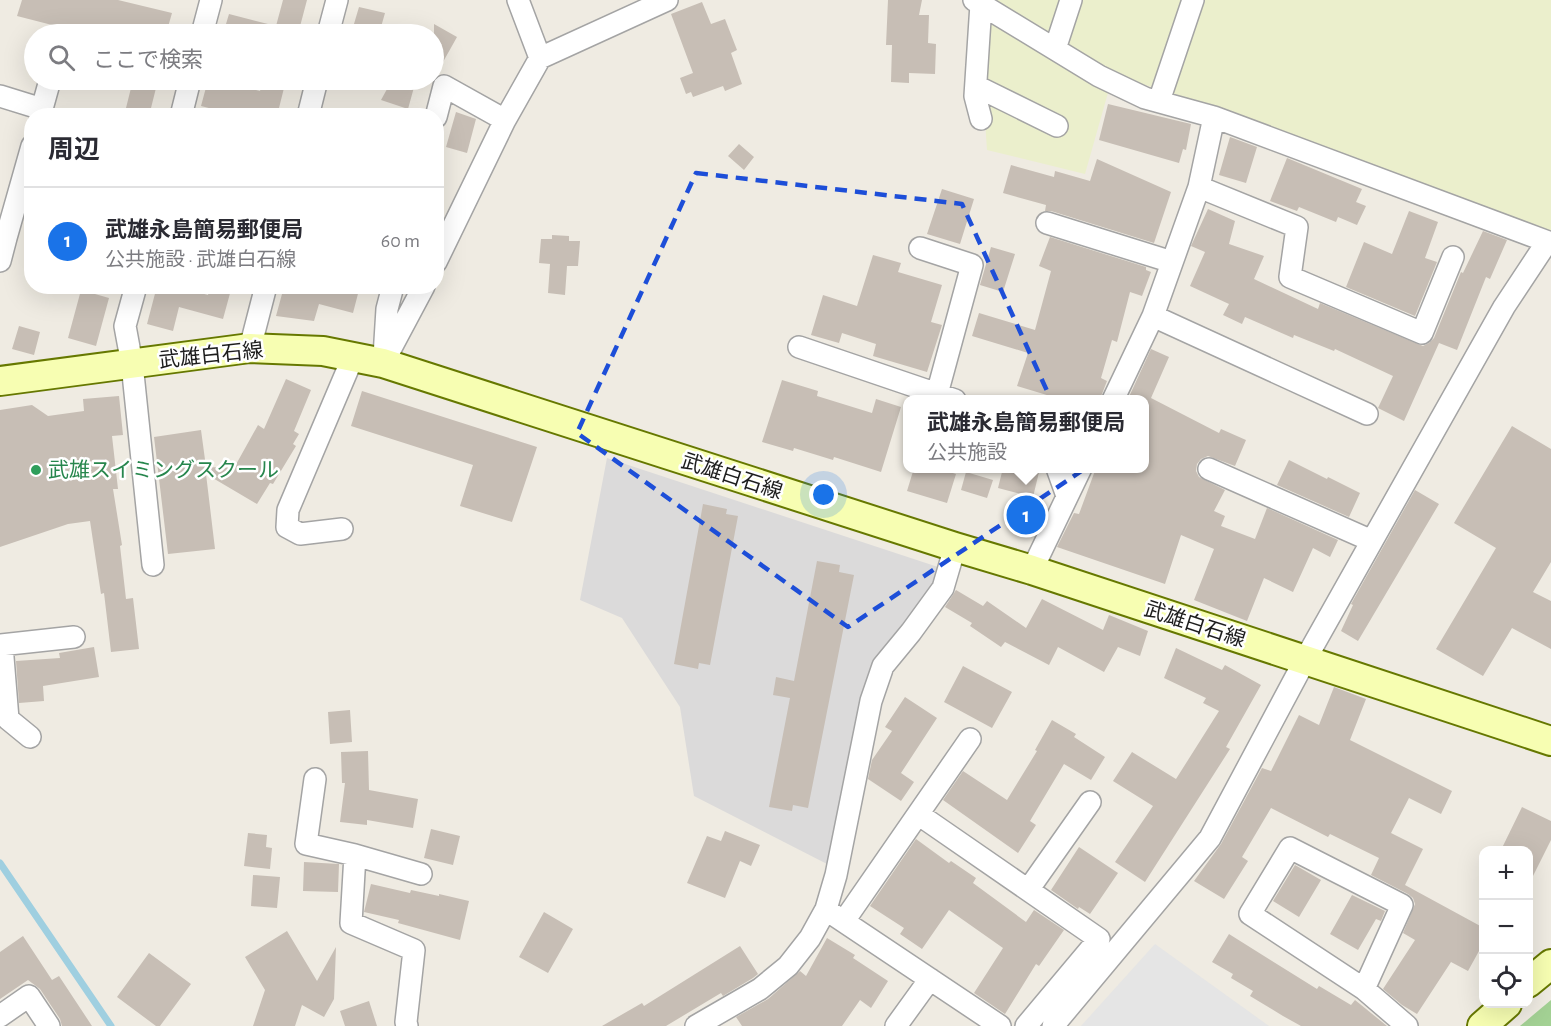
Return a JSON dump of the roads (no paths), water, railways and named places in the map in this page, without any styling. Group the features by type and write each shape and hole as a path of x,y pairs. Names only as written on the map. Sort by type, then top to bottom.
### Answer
{"main road":[{"name":"武雄白石線","path":"0,381 250,348 323,351 384,363 1032,570 1551,741"},
{"path":"1533,979 1551,964"},
{"path":"1482,1026 1502,1008"}],"street":[{"path":"331,24 337,0"},
{"path":"518,0 540,58"},
{"path":"444,246 505,120 540,58 667,0"},
{"path":"1055,49 1071,0"},
{"path":"1159,101 1193,0"},
{"path":"203,24 205,2"},
{"path":"977,2 1099,76 1145,98 1214,117 1549,243 1504,307 1305,660 1210,838 1053,1026"},
{"path":"977,2 975,96 981,119"},
{"path":"444,86 505,120"},
{"path":"976,86 1057,126"},
{"path":"42,108 47,90"},
{"path":"183,108 188,90"},
{"path":"310,108 314,90"},
{"path":"438,108 443,90"},
{"path":"0,96 31,108"},
{"path":"1115,395 1153,316 1199,187 1214,117"},
{"path":"0,261 3,237 24,171"},
{"path":"1199,187 1297,227 1290,277 1422,333 1453,257"},
{"path":"1047,223 1172,262"},
{"path":"920,248 972,265 946,395"},
{"path":"134,294 125,326 132,364 153,565"},
{"path":"250,348 264,294"},
{"path":"384,363 387,309 391,294"},
{"path":"384,363 420,294"},
{"path":"1153,316 1367,414"},
{"path":"798,347 940,395"},
{"path":"342,529 300,534 287,527 288,510 353,357"},
{"path":"1209,469 1372,541"},
{"path":"1060,473 1067,496"},
{"path":"1032,570 1078,473"},
{"path":"696,1026 760,989 789,966 810,939 826,909 836,874 872,700 883,666 943,588 955,547"},
{"path":"30,737 8,719 1,645 74,637"},
{"path":"844,921 970,739"},
{"path":"315,779 306,844 421,874"},
{"path":"1028,890 1090,802"},
{"path":"918,814 1099,939 1026,1026"},
{"path":"1364,989 1402,905 1290,848 1250,914 1364,989 1407,1026"},
{"path":"355,855 351,923 414,950 405,1022 407,1026"},
{"path":"826,909 1000,1026"},
{"path":"896,1026 930,979"},
{"path":"0,1016 29,996 49,1026"}],"waterway":[{"path":"0,863 111,1026"}],"place":[{"name":"武雄スイミングスクール","path":"36,470"},
{"name":"武雄永島簡易郵便局","path":"1026,515"}]}
